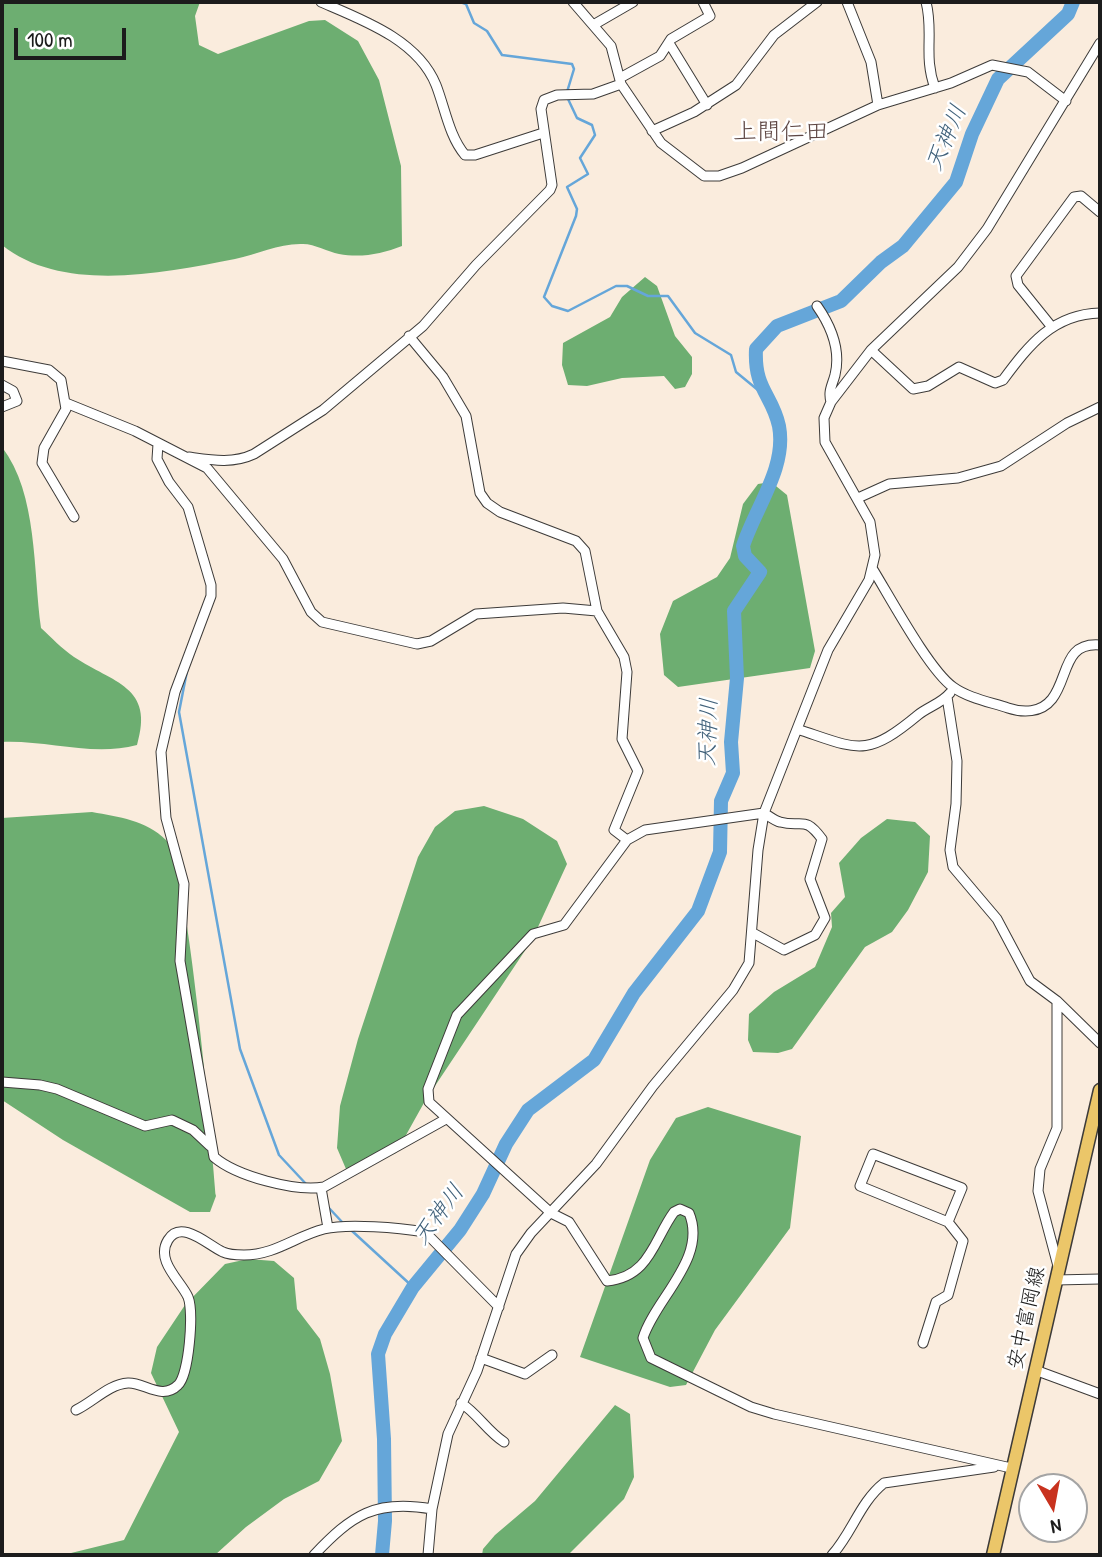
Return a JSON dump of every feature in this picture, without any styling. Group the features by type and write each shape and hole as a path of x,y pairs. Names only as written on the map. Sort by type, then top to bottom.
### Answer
{"main road":[{"name":"安中富岡線","path":"993,1555 1005,1467 1035,1370 1100,1090"}],"street":[{"path":"321,2 377,27 415,55 429,71 451,129 465,155 475,155 543,134"},
{"path":"573,2 595,24 611,46 620,81 652,131 661,143 696,173 719,176 878,105 935,88 992,65 1008,66 1038,77 1066,101"},
{"path":"595,24 633,2"},
{"path":"189,457 216,461 244,459 265,449 323,410 442,307 476,265 550,190 552,185 541,108 544,100 557,95 593,94 620,81 660,56 669,43 710,16 703,2"},
{"path":"652,131 707,105 736,85 774,35 817,2"},
{"path":"847,2 871,61 878,105"},
{"path":"926,2 930,34 927,58 935,88"},
{"path":"669,43 707,105"},
{"path":"428,1555 432,1509 448,1434 481,1358 516,1254 596,1164 653,1086 733,990 749,963 758,850 764,813 828,650 872,568 874,533 858,498 825,442 822,424 831,402 871,350 958,267 987,229 1100,43"},
{"path":"1051,326 1017,285 1016,276 1074,197 1081,196 1100,212"},
{"path":"820,310 833,332 837,358 829,393 831,402"},
{"path":"871,350 913,388 928,386 959,368 995,383 1003,380 1035,340 1051,326 1085,313 1100,313"},
{"path":"408,336 443,377 466,416 480,493 487,503 500,512 576,541 590,563 597,611 624,657 627,672 622,739 638,771 614,822 614,830 627,840"},
{"path":"2,361 49,370 57,375 66,402 62,419 41,456 42,463 74,517"},
{"path":"2,385 13,391 17,401 2,407"},
{"path":"66,402 189,457 207,468 283,559 312,612 323,622 417,644 431,641 457,624 485,612 563,608 597,611"},
{"path":"858,498 889,484 958,478 1000,466 1067,423 1100,407"},
{"path":"158,444 156,459 188,507 211,585 211,596 174,692 161,752 166,818 184,884 180,961 214,1157 224,1166 302,1189 321,1188 446,1119"},
{"path":"872,568 938,672 953,688 1015,710 1035,710 1046,705 1055,695 1072,654 1086,646 1100,645"},
{"path":"797,729 852,747 872,746 890,737 929,706 947,697 953,688"},
{"path":"947,697 957,761 956,804 950,850 953,867 998,919 1030,981 1057,1001 1100,1043"},
{"path":"753,933 785,950 815,935 825,918 810,879 822,839 811,825 781,822 764,813 645,830 627,840 564,925 533,934 457,1015 428,1089 429,1102 551,1213 569,1222 607,1281 618,1279 648,1260 674,1212 680,1209 689,1213 692,1222 686,1264 643,1338 652,1358 751,1407 1005,1467"},
{"path":"1057,1001 1057,1128 1040,1169 1038,1191 1057,1275 1100,1279"},
{"path":"2,1082 57,1089 145,1126 172,1120 204,1138 211,1147"},
{"path":"923,1343 936,1302 948,1295 964,1241 948,1222 860,1186 873,1154 962,1188 948,1222"},
{"path":"321,1188 328,1228"},
{"path":"76,1410 120,1384 132,1383 155,1392 172,1389 183,1379 191,1317 188,1298 167,1262 164,1249 172,1236 191,1233 224,1252 247,1255 276,1250 328,1228 418,1231 438,1243 499,1307"},
{"path":"481,1358 525,1374 552,1355"},
{"path":"1035,1370 1100,1394"},
{"path":"461,1403 473,1412 488,1432 504,1441"},
{"path":"831,1555 845,1541 870,1494 884,1483 1005,1467"},
{"path":"314,1555 355,1516 401,1504 432,1509"}],"green space":[{"path":"2,2 200,2 195,16 199,45 218,54 309,21 325,20 358,41 379,80 401,166 402,246 355,256 308,244 294,244 177,270 115,276 54,270 27,260 2,245"},
{"path":"645,277 657,286 675,336 692,357 692,374 685,387 675,389 664,376 622,378 587,386 568,385 562,365 563,343 610,317 622,297"},
{"path":"2,447 14,466 28,510 41,628 70,654 116,681 135,698 140,710 141,725 137,745 87,749 2,742"},
{"path":"771,482 787,495 815,651 810,668 678,687 664,675 660,634 673,601 717,577 730,558 743,504 758,484"},
{"path":"484,806 523,819 557,841 567,864 532,940 425,1101 396,1153 368,1165 346,1169 337,1148 340,1106 358,1039 418,857 435,827 455,811"},
{"path":"92,812 132,820 150,828 166,840 174,860 183,898 204,1068 216,1196 210,1212 190,1212 63,1140 2,1100 2,818"},
{"path":"887,819 915,822 930,836 928,872 908,910 892,932 865,947 792,1049 778,1053 753,1052 748,1040 749,1014 774,992 815,967 832,927 831,913 845,897 839,863 861,838"},
{"path":"708,1107 801,1136 790,1228 715,1330 686,1385 670,1387 580,1357 650,1160 676,1118"},
{"path":"248,1259 274,1261 294,1278 297,1309 320,1339 330,1374 342,1441 319,1481 284,1499 246,1527 215,1555 43,1555 67,1554 124,1540 179,1432 151,1373 157,1347 185,1305 225,1264"},
{"path":"615,1405 630,1414 634,1477 624,1499 568,1555 482,1555 483,1549 495,1535 535,1501"}],"waterway":[{"path":"460,2 466,4 474,23 487,31 502,55 572,64 574,69 567,92"},
{"name":"天神川","path":"382,1555 385,1521 384,1439 378,1354 385,1334 413,1287 460,1230 483,1194 506,1144 528,1110 594,1060 634,993 698,911 720,852 721,801 733,773 731,742 737,678 734,611 760,572 745,556 743,546 774,472 780,442 776,415 758,374 756,349 777,326 841,301 881,262 903,246 956,182 972,134 998,79 1068,14 1073,2"},
{"path":"568,99 577,118 592,125 595,135 580,158 588,174 567,187 577,209 576,216 544,297 552,306 568,311 616,286 627,286 648,296 668,296 695,333 731,355 736,372 764,395"},
{"path":"187,671 179,712 240,1049 279,1155 307,1185"},
{"path":"329,1208 343,1223"},
{"path":"351,1230 413,1287"}],"district":[{"name":"上間仁田","path":"781,133"}]}
